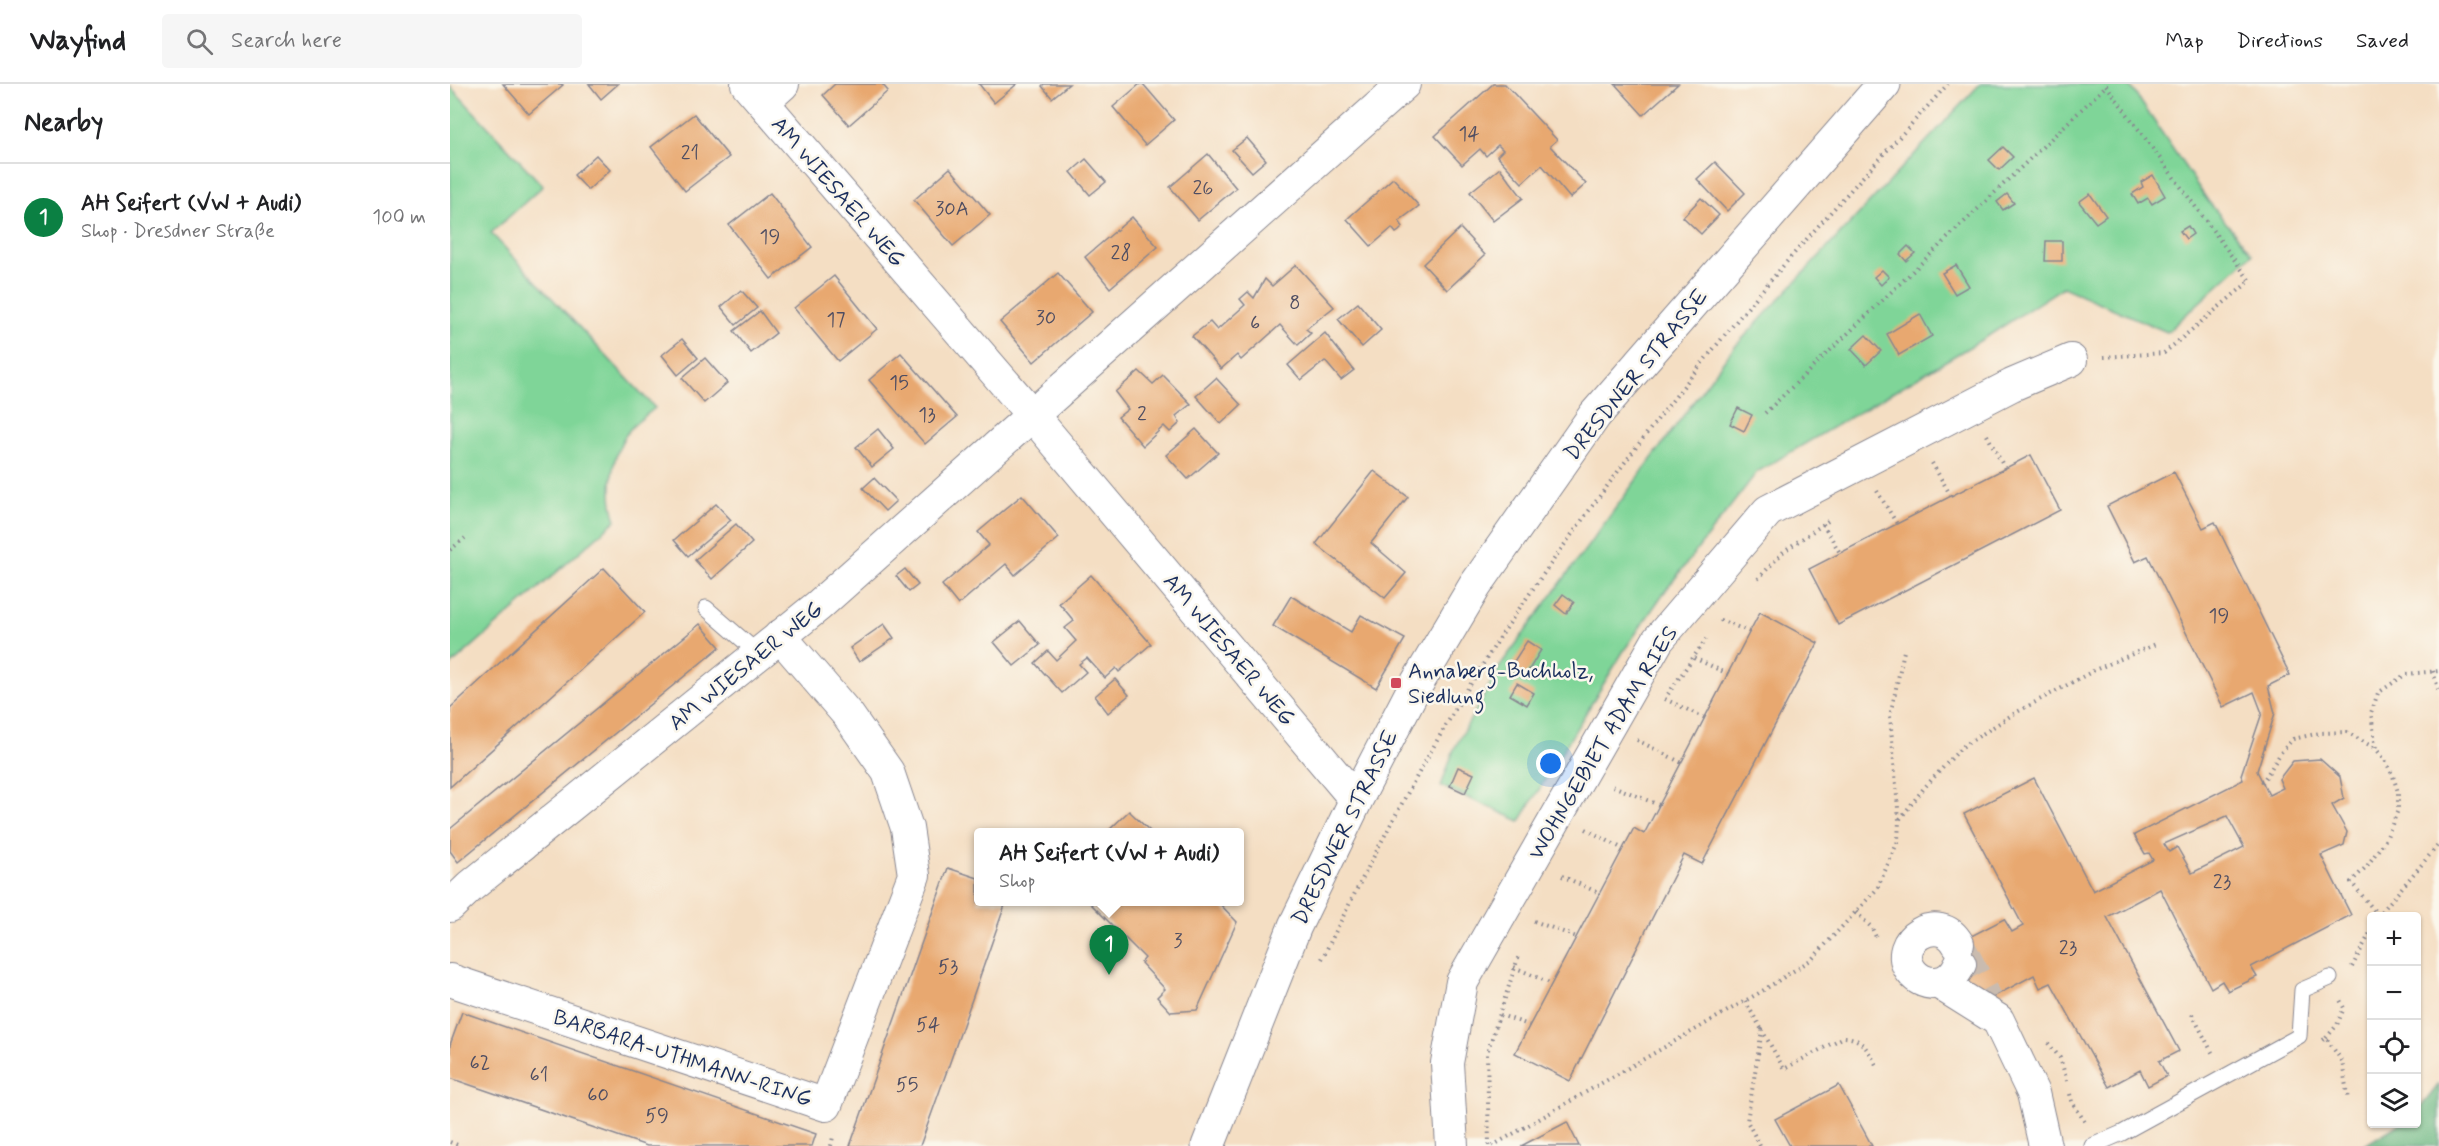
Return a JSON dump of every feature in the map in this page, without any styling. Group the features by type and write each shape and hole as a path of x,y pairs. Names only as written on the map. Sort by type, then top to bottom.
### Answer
{"main road":[{"name":"DRESDNER STRASSE","path":"1208,1146 1295,926 1413,690 1475,586 1596,415 1884,84"}],"street":[{"name":"AM WIESAER WEG","path":"450,906 471,886 818,606 1404,84"},
{"name":"AM WIESAER WEG","path":"764,90 1356,800"},
{"name":"WOHNGEBIET ADAM RIES","path":"1452,1146 1447,1063 1462,982 1658,640 1768,511 2012,386 2071,360"},
{"name":"BARBARA-UTHMANN-RING","path":"450,980 826,1105 914,875 907,828 888,772 848,715 770,645"},
{"path":"1952,964 1992,1010 2033,1093 2045,1146"}],"lane":[{"path":"706,608 770,645"},
{"path":"2092,1146 2122,1133 2299,1036 2302,990 2330,978"}],"path":[{"path":"1317,968 1413,784 1470,686 1527,598 1612,480 1690,379 1797,250 1948,84"},
{"path":"1765,414 2106,84 2250,281 2164,353 2071,360"},
{"path":"1977,439 1996,429"},
{"path":"1986,434 2005,468"},
{"path":"1922,466 1940,457"},
{"path":"1931,461 1951,496"},
{"path":"1868,495 1886,486"},
{"path":"1876,491 1897,524"},
{"path":"1752,585 1784,551 1833,517"},
{"path":"1823,524 1840,554"},
{"path":"450,550 465,538"},
{"path":"1713,629 1727,611"},
{"path":"1719,619 1750,632"},
{"path":"1660,707 1707,639"},
{"path":"1899,820 1923,788 1962,747 2015,713 2097,669 2156,644"},
{"path":"1521,949 1487,1053 1490,1146 1745,1001 1812,959 1877,889 1898,841 1899,820 1890,716 1904,651"},
{"path":"1694,658 1728,674"},
{"path":"2376,749 2371,713 2378,693 2406,674 2436,671 2439,692"},
{"path":"1665,699 1705,718"},
{"path":"1631,748 1643,731"},
{"path":"2262,783 2282,751 2293,740 2320,733 2347,732 2376,749 2393,776 2398,792 2398,810 2386,839 2367,866 2351,882 2375,912"},
{"path":"1637,740 1682,762"},
{"path":"1606,784 1659,805"},
{"path":"1582,827 1623,849"},
{"path":"2381,912 2439,844"},
{"path":"1556,873 1599,893"},
{"path":"1529,930 1538,912"},
{"path":"1533,921 1576,937"},
{"path":"2330,978 2351,968 2367,938"},
{"path":"1514,967 1552,984"},
{"path":"1745,1001 1784,1068 1844,1037 1855,1037 1864,1044 1878,1068"},
{"path":"2192,1014 2216,1060"},
{"path":"1500,1015 1529,1025"},
{"path":"1760,1146 1747,1121 1762,1029"},
{"path":"450,1142 460,1146"}],"green space":[{"path":"1980,84 2129,84 2208,201 2252,254 2167,332 2063,287 1988,336 1757,472 1663,594 1623,652 1520,821 1441,786 1454,749 1502,663 1730,352"},
{"path":"450,86 543,186 491,233 655,408 633,426 615,459 611,497 616,520 450,666"},
{"path":"2439,1084 2439,1146 2363,1146 2392,1128 2421,1128 2421,1107"}],"building":[{"path":"503,84 561,84 563,85 529,114"},
{"path":"589,84 618,84 601,99"},
{"path":"835,84 882,84 888,91 849,125 823,95"},
{"path":"979,84 1017,84 994,103"},
{"path":"1044,84 1069,84 1052,98 1042,86"},
{"path":"1140,84 1143,84 1174,120 1145,145 1113,107"},
{"path":"1493,84 1505,84 1557,140 1550,146 1586,184 1570,198 1542,165 1522,183 1497,156 1503,150 1498,145 1486,156 1480,149 1462,165 1435,136"},
{"path":"1615,84 1678,84 1643,115"},
{"path":"694,114 729,157 685,191 651,147"},
{"path":"1247,138 1266,160 1252,172 1232,150"},
{"path":"2003,147 2013,157 1999,170 1989,160"},
{"path":"1208,154 1236,188 1198,220 1170,187"},
{"path":"596,155 610,170 588,190 574,175"},
{"path":"1086,159 1106,182 1090,195 1071,172"},
{"path":"1715,162 1745,193 1727,211 1697,179"},
{"path":"950,168 990,215 953,246 914,200"},
{"path":"1500,168 1523,198 1493,221 1470,192"},
{"path":"2153,175 2165,196 2152,204 2148,198 2138,204 2132,194 2143,187 2141,182"},
{"path":"1393,178 1419,206 1399,221 1403,227 1399,231 1396,233 1392,228 1371,246 1347,219"},
{"path":"770,193 812,247 771,279 729,225"},
{"path":"2007,194 2014,203 2003,210 1997,202"},
{"path":"2090,194 2106,216 2096,223 2079,202"},
{"path":"1701,198 1719,215 1701,234 1683,217"},
{"path":"1132,217 1158,247 1110,288 1085,257"},
{"path":"2188,226 2193,234 2186,239 2180,231"},
{"path":"1460,228 1485,255 1447,290 1423,264"},
{"path":"2046,241 2062,241 2062,261 2045,261"},
{"path":"1908,246 1915,253 1906,261 1900,254"},
{"path":"1296,265 1334,307 1306,329 1311,333 1298,345 1280,325 1241,360 1237,355 1221,369 1192,336 1210,322 1217,330 1245,305 1240,299 1248,292 1254,298 1265,279 1272,286"},
{"path":"1956,265 1969,286 1955,294 1942,273"},
{"path":"1882,270 1889,277 1881,285 1874,277"},
{"path":"1058,273 1092,312 1034,362 1000,322"},
{"path":"834,276 877,329 838,361 794,308"},
{"path":"741,290 757,308 736,325 721,307"},
{"path":"1358,303 1381,330 1362,347 1338,319"},
{"path":"760,311 776,333 751,353 734,331"},
{"path":"1920,314 1932,336 1899,355 1887,334"},
{"path":"1325,333 1354,370 1341,380 1325,361 1301,380 1288,365"},
{"path":"1866,335 1881,351 1866,365 1851,349"},
{"path":"682,339 698,358 678,375 662,355"},
{"path":"901,353 957,417 925,444 869,380"},
{"path":"705,358 727,383 704,403 682,378"},
{"path":"1139,371 1153,384 1163,375 1191,404 1176,416 1180,423 1170,432 1164,426 1143,446 1118,417 1128,409 1115,392"},
{"path":"1216,378 1241,405 1221,424 1196,396"},
{"path":"1738,408 1752,415 1744,431 1730,424"},
{"path":"878,429 894,449 872,467 856,447"},
{"path":"1196,429 1218,453 1188,479 1166,455"},
{"path":"2031,455 2060,510 1838,625 1809,569"},
{"path":"1374,471 1408,497 1371,543 1406,573 1385,598 1316,544"},
{"path":"2174,472 2203,528 2215,522 2290,675 2268,686 2275,713 2257,771 2269,795 2283,788 2279,779 2293,761 2320,759 2340,777 2344,798 2332,805 2347,832 2344,845 2321,855 2351,915 2251,967 2257,977 2228,991 2222,981 2211,988 2160,889 2107,917 2179,1051 2159,1061 2167,1076 2148,1086 2140,1070 2109,1087 2051,983 2040,988 2034,975 1980,1004 1950,947 2004,919 2012,932 2023,926 1964,814 2034,778 2093,891 2153,860 2149,853 2145,854 2134,835 2243,780 2241,775 2262,713 2254,692 2223,707 2148,556 2135,562 2107,506","holes":["2227,816 2244,847 2192,873 2177,847 2169,852 2164,844"]},
{"path":"874,478 896,501 885,511 863,488"},
{"path":"1022,495 1059,538 1015,575 1006,564 958,605 942,585 989,545 978,532"},
{"path":"716,504 731,520 688,556 674,540"},
{"path":"736,524 752,543 712,579 695,560"},
{"path":"604,568 645,612 450,787 450,708"},
{"path":"905,569 918,585 909,592 896,576"},
{"path":"1091,575 1151,644 1119,672 1116,668 1105,678 1087,658 1079,664 1086,672 1062,693 1035,663 1048,651 1056,660 1076,641 1065,628 1074,621 1059,603"},
{"path":"1563,594 1574,602 1566,614 1555,605"},
{"path":"1291,596 1351,632 1361,615 1405,639 1376,688 1273,626"},
{"path":"1760,612 1818,643 1702,864 1684,855 1570,1081 1515,1053 1634,828 1644,834"},
{"path":"1020,621 1040,645 1014,666 994,642"},
{"path":"700,624 720,647 458,862 450,851 450,829"},
{"path":"884,624 894,638 859,662 850,648"},
{"path":"1527,641 1541,650 1524,678 1509,669"},
{"path":"1115,679 1129,695 1108,713 1095,696"},
{"path":"1517,683 1534,693 1527,705 1510,695"},
{"path":"1458,767 1474,774 1465,793 1450,786"},
{"path":"1129,811 1147,828 1111,828"},
{"path":"948,868 974,877 974,906 1005,906 920,1146 850,1146"},
{"path":"1093,906 1222,906 1237,922 1197,1010 1171,1012 1157,997 1165,989 1141,963 1145,958"},
{"path":"462,1012 816,1134 812,1146 647,1146 450,1078 450,1045"},
{"path":"1839,1085 1872,1146 1790,1146 1775,1119"},
{"path":"1567,1122 1579,1146 1521,1146"}],"tunnel":[{"path":"1960,948 1987,1000"}],"place":[{"name":"Annaberg-Buchholz, Siedlung","path":"1396,683"},
{"name":"AH Seifert (VW + Audi)","path":"1109,975"}]}
